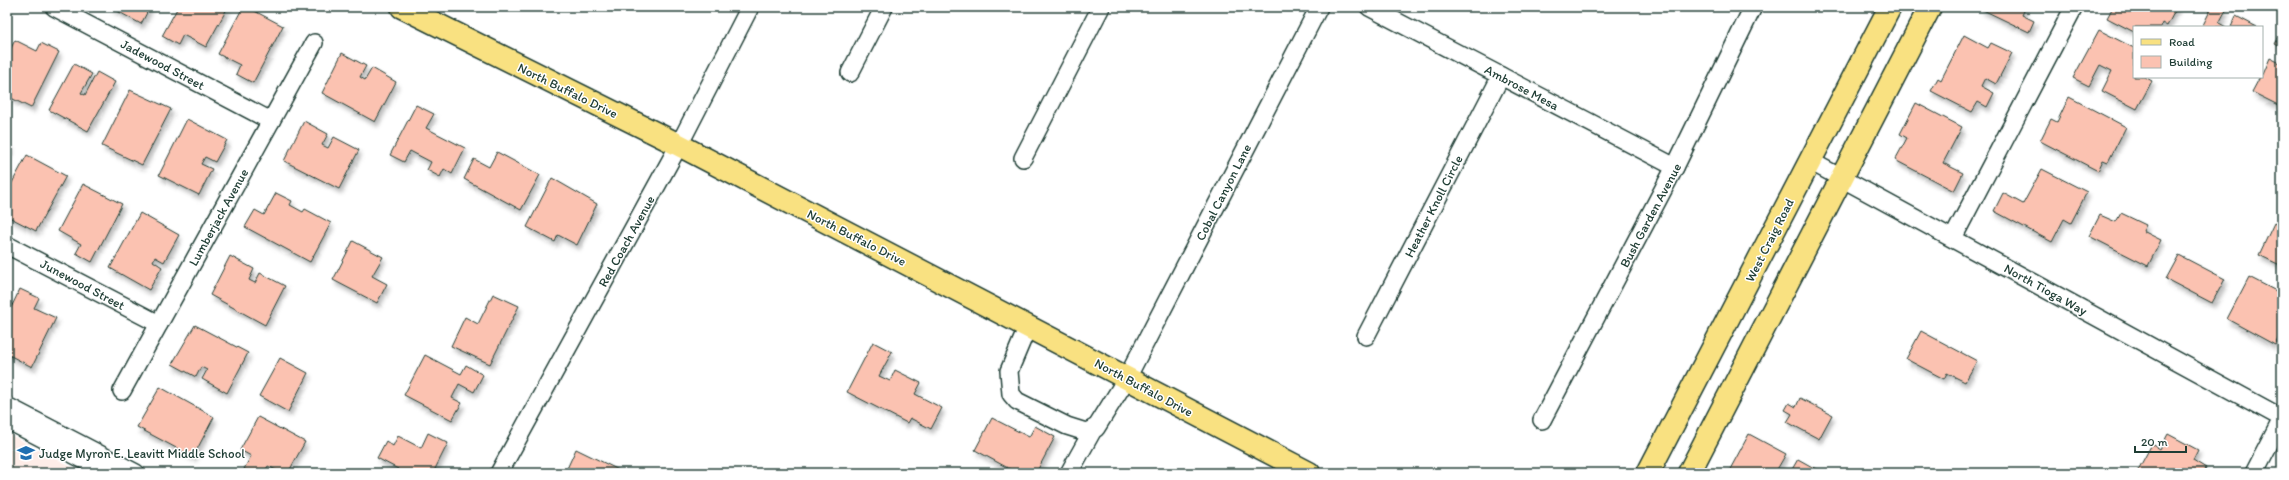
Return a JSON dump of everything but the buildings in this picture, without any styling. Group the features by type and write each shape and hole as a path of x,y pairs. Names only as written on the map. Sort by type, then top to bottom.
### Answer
{"main road":[{"name":"North Buffalo Drive","path":"402,7 679,145 1309,473"},
{"name":"West Craig Road","path":"1648,473 1890,7"},
{"path":"1689,473 1930,7"}],"street":[{"name":"Jadewood Street","path":"54,7 271,121"},
{"name":"Red Coach Avenue","path":"499,473 679,145 750,7"},
{"path":"850,73 884,7"},
{"path":"1023,158 1101,7"},
{"name":"Cobal Canyon Lane","path":"1069,473 1094,428 1096,428 1127,378 1318,7"},
{"name":"Ambrose Mesa","path":"1369,7 1675,166"},
{"name":"Bush Garden Avenue","path":"1542,420 1675,166 1753,7"},
{"path":"1953,238 2074,7"},
{"name":"Lumberjack Avenue","path":"122,391 314,43"},
{"name":"Heather Knoll Circle","path":"1366,336 1501,76"},
{"name":"North Tioga Way","path":"1810,161 2282,418"},
{"name":"Junewood Street","path":"7,245 159,324"},
{"path":"1028,326 1009,371 1011,394 1018,400 1067,426 1086,432 1094,428"},
{"path":"7,406 136,473"},
{"path":"2254,473 2282,418"},
{"path":"7,420 108,473"}],"shaded area":[{"name":"Judge Myron E. Leavitt Middle School","path":"7,433 83,473 7,473"}],"place":[{"name":"Judge Myron E. Leavitt Middle School","path":"26,453"}]}
